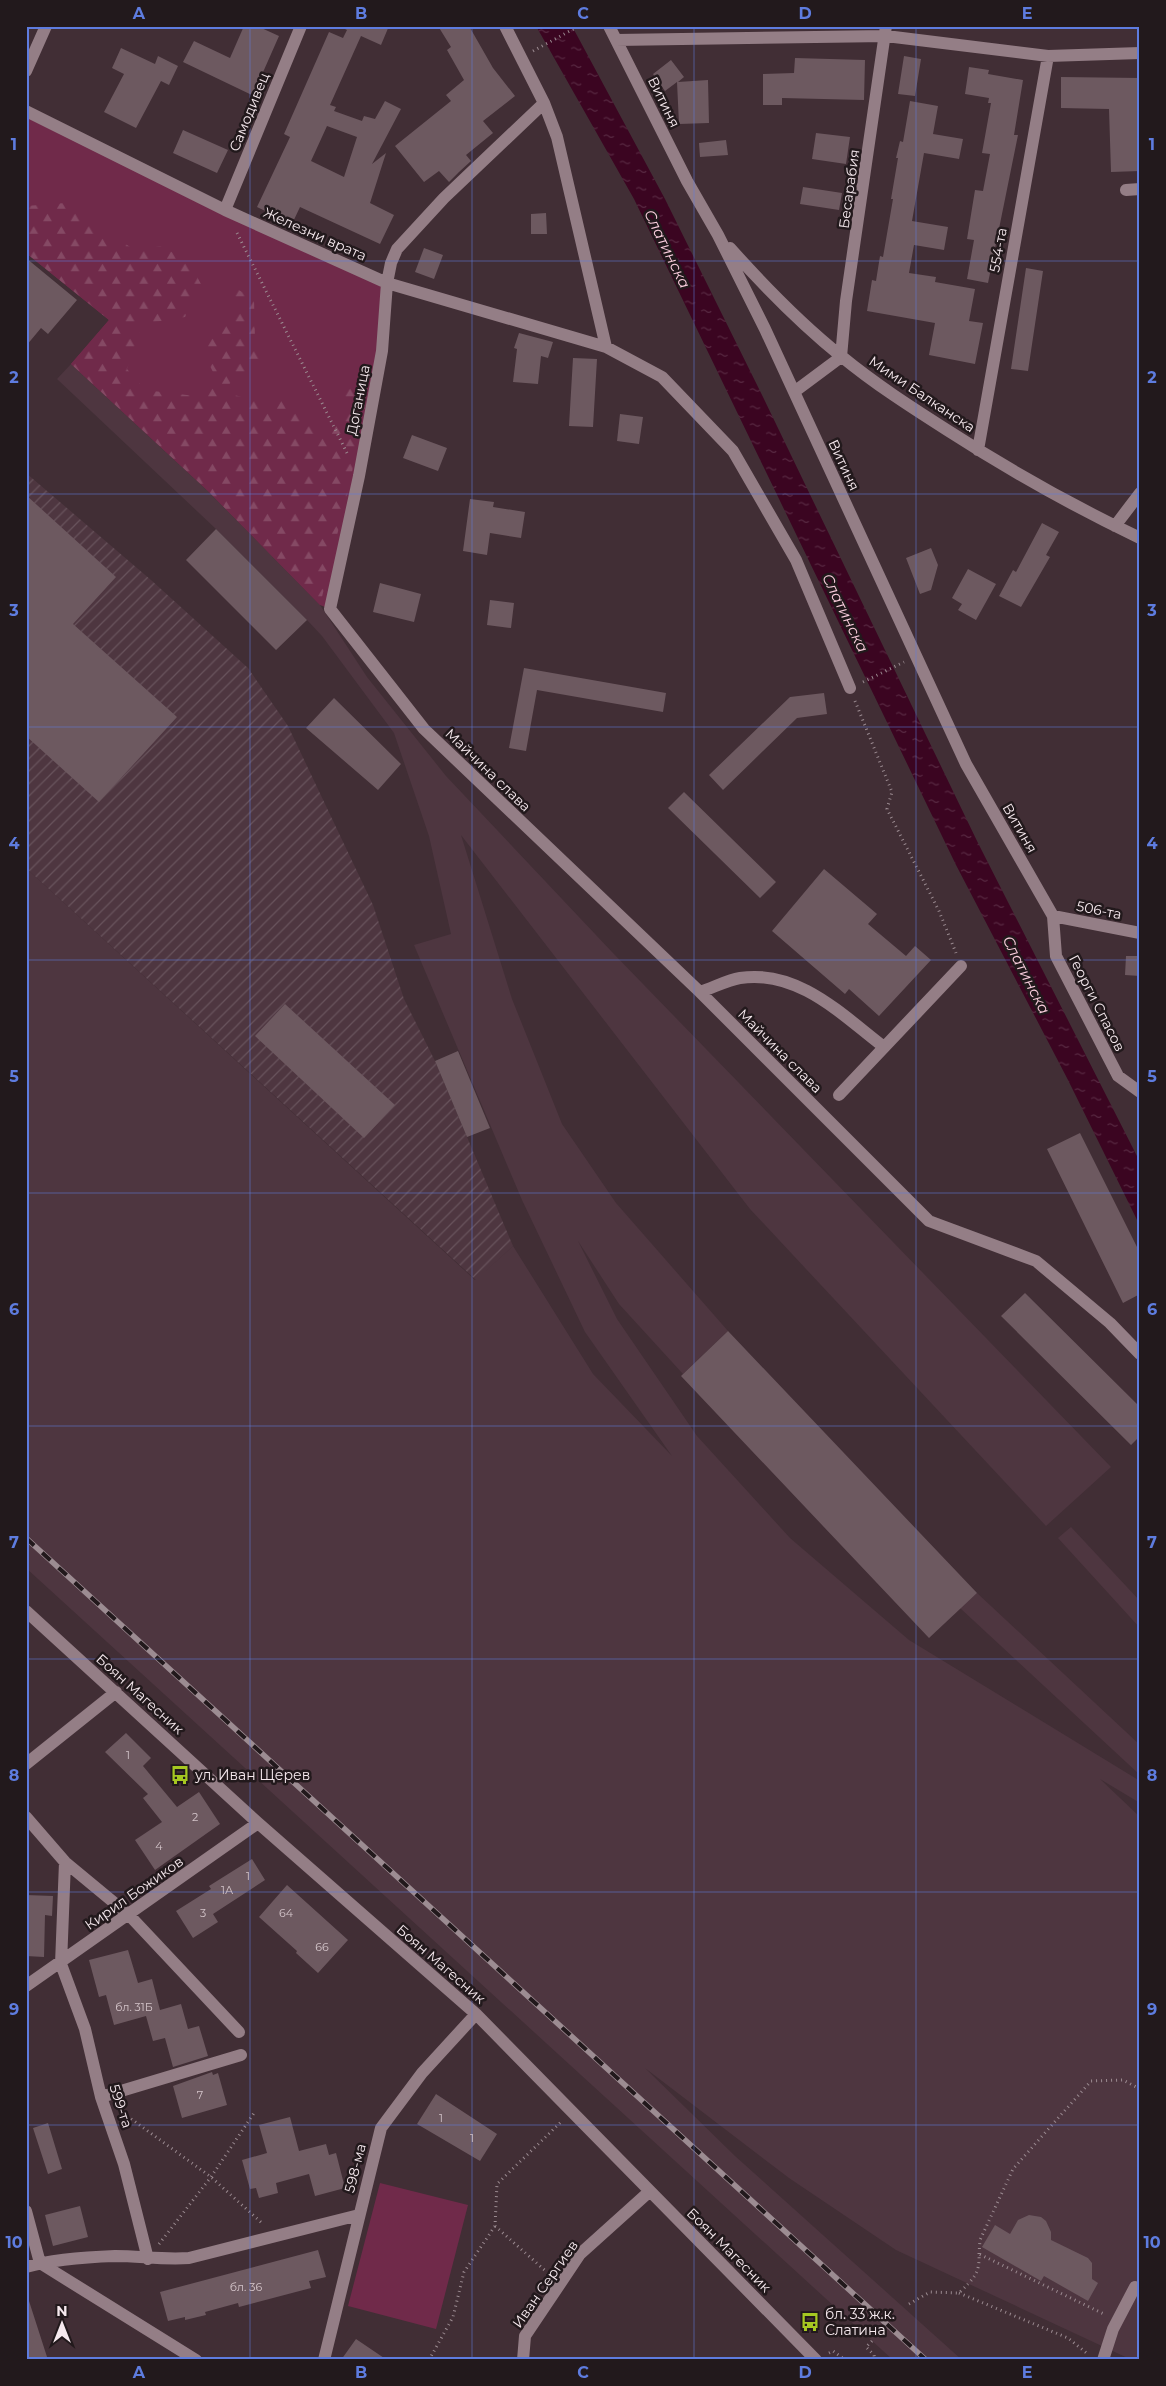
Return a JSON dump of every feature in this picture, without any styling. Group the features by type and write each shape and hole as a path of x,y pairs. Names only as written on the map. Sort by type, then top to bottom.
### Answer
{"street":[{"path":"26,71 46,26"},
{"name":"Самодивец","path":"225,210 301,26"},
{"path":"505,26 544,103 567,171 606,347 662,377 734,452 796,560 850,688"},
{"name":"Витиня","path":"609,26 687,181 718,235 794,392 966,764 1053,916"},
{"path":"616,40 886,31 1048,56 1140,53"},
{"name":"Бесарабия","path":"841,357 846,301 886,31"},
{"name":"554-та","path":"978,450 1048,56"},
{"name":"Доганица","path":"424,729 330,609 359,476 382,351 387,284 391,263 397,250 444,198 544,103"},
{"name":"Железни врата","path":"26,111 225,210 387,284 606,347"},
{"path":"1126,190 1140,189"},
{"name":"Мими Балканска","path":"718,235 757,278 841,357 884,390 978,450 1140,538"},
{"path":"794,392 841,357"},
{"path":"1115,526 1140,494"},
{"name":"Майчина слава","path":"424,729 700,992 929,1222 1036,1261 1110,1323 1140,1354"},
{"name":"506-та","path":"1053,916 1140,933"},
{"name":"Георги Спасов","path":"1053,916 1056,956 1118,1076 1140,1092"},
{"path":"839,1095 961,966"},
{"path":"700,992 740,978 776,980 810,991 884,1048"},
{"name":"Боян Магесник","path":"26,1611 258,1823 476,2014 650,2191 821,2358"},
{"path":"26,1764 116,1692"},
{"path":"26,1817 65,1862 130,1915 239,2032"},
{"name":"Кирил Божиков","path":"26,1986 61,1964 258,1823"},
{"path":"61,1964 65,1862"},
{"name":"599-та","path":"61,1964 85,2028 101,2098 124,2164 148,2259"},
{"name":"598-ма","path":"324,2360 381,2128 422,2073 476,2014"},
{"path":"101,2098 241,2055"},
{"name":"Иван Сергиев","path":"523,2360 525,2336 580,2254 650,2191"},
{"path":"26,2211 40,2263 196,2360"},
{"path":"26,2268 40,2263 116,2256 148,2259 189,2258 359,2215"},
{"path":"1102,2360 1134,2287"}],"path":[{"path":"522,57 579,26"},
{"path":"225,210 359,476"},
{"path":"916,656 850,688 892,792 887,809 939,910 961,966"},
{"path":"959,2293 973,2280 980,2268 980,2240 1013,2169 1090,2081 1123,2080 1140,2089"},
{"path":"101,2098 211,2177 277,2236"},
{"path":"429,2360 453,2317 464,2272 495,2226 497,2184 571,2111"},
{"path":"148,2259 211,2177 254,2112"},
{"path":"495,2226 560,2284"},
{"path":"979,2254 1118,2321"},
{"path":"909,2304 930,2292 959,2293 1068,2338 1095,2360"},
{"path":"872,2341 866,2347 874,2355 875,2360"},
{"path":"821,2358 833,2351 846,2360"}],"shaded area":[{"path":"71,364 208,491 320,605 367,677 446,776 612,952 1111,1467 1046,1526 750,1209 461,835 512,999 562,1124 616,1203 728,1331 683,1374 619,1304 578,1241 617,1319 697,1436 790,1538 909,1640 1140,1781 1140,1803 1100,1779 1140,1817 1140,2360 1132,2360 896,2250 789,2178 645,2068 735,2156 962,2360 893,2360 26,1568 26,868 475,1280 513,1246 593,1374 672,1456 585,1332 522,1200 414,945 451,934 429,836 394,733 322,636 307,620 216,529 57,379"},
{"path":"26,473 151,580 248,668 288,726 373,905 404,999 435,1061 513,1246 476,1280 26,868"},
{"path":"1071,1527 1140,1601 1140,1628 1058,1538"},
{"path":"977,1593 1140,1745 1140,1775 960,1608"}],"green space":[{"path":"26,111 387,283 382,351 330,609 320,605 208,491 71,364 109,320 26,253"},
{"path":"65,203 136,251 160,246 188,260 202,286 185,317 142,324 127,369 145,390 195,396 216,378 203,352 214,327 232,317 232,286 254,299 255,341 269,351 260,374 231,382 224,392 252,400 282,398 302,415 323,427 345,419 337,393 359,382 369,388 350,482 320,605 208,491 71,364 109,320 26,253 26,206"},
{"path":"380,2183 468,2205 436,2329 348,2306"}],"water":[{"name":"Слатинска","path":"536,26 572,26 665,199 763,397 978,843 1140,1162 1140,1226 1068,1080 956,865 634,199"}],"building":[{"path":"244,26 257,26 279,36 260,79 264,81 256,97 183,62 194,41 230,58"},
{"path":"339,26 389,26 381,45 361,36 330,105 336,107 334,111 362,121 364,116 375,119 385,101 401,109 372,164 386,153 370,203 394,215 380,244 300,207 292,224 257,207 290,137 284,134 329,32 343,38 347,30","holes":["327,126 357,137 344,177 311,161"]},
{"path":"438,26 469,26 493,68 515,96 483,121 493,133 466,155 471,161 449,182 439,171 424,182 395,146 451,101 446,95 464,80 447,50 451,47"},
{"path":"121,48 155,64 158,56 178,66 169,85 161,81 136,128 104,112 124,74 112,68"},
{"path":"904,56 921,59 915,96 898,94"},
{"path":"795,58 865,60 864,100 782,98 782,105 763,105 763,74 794,73"},
{"path":"671,60 684,77 678,82 708,80 709,123 679,124 677,82 665,91 653,74"},
{"path":"969,67 989,70 988,74 1023,80 1014,135 1018,135 988,283 967,279 974,240 967,239 975,190 983,191 990,154 982,153 991,103 988,103 989,98 965,94"},
{"path":"1061,77 1140,78 1140,171 1111,172 1109,109 1061,108"},
{"path":"910,101 938,106 933,134 963,139 959,159 924,153 912,221 948,227 944,250 914,245 909,273 936,277 935,282 975,289 969,321 983,323 975,364 929,355 935,323 867,311 872,280 876,281 880,256 883,257 893,199 891,199 898,158 896,158 900,141 903,142"},
{"path":"183,130 228,150 217,173 173,153"},
{"path":"816,133 850,137 846,164 812,159"},
{"path":"726,140 728,155 700,157 699,143"},
{"path":"803,187 842,193 839,210 800,204"},
{"path":"546,213 547,234 531,234 531,214"},
{"path":"424,248 443,255 434,279 415,272"},
{"path":"26,258 77,300 48,334 41,328 26,346"},
{"path":"1026,268 1043,271 1028,371 1011,369"},
{"path":"519,333 553,342 548,358 541,356 538,384 513,382 517,349 514,348"},
{"path":"573,358 597,359 593,427 569,426"},
{"path":"620,414 643,417 639,444 617,441"},
{"path":"412,435 447,448 438,471 403,458"},
{"path":"26,495 116,577 73,624 177,717 99,802 26,736"},
{"path":"470,499 494,502 493,507 525,512 521,538 490,533 487,555 463,551"},
{"path":"1042,523 1059,532 1046,555 1050,557 1021,607 999,596 1013,570 1016,572"},
{"path":"216,529 307,620 276,650 186,560"},
{"path":"931,548 938,565 931,590 920,594 906,558"},
{"path":"968,569 996,584 976,620 958,610 962,604 952,598"},
{"path":"380,583 421,594 414,622 373,612"},
{"path":"490,600 514,603 511,628 487,625"},
{"path":"524,668 666,693 663,712 537,690 526,751 509,748"},
{"path":"824,693 827,714 797,718 723,790 709,775 790,697"},
{"path":"334,698 401,764 378,790 306,728"},
{"path":"684,792 776,882 760,898 668,808"},
{"path":"824,869 877,914 868,924 906,956 915,946 931,960 879,1016 849,989 845,994 772,931"},
{"path":"1126,956 1140,956 1140,976 1125,975"},
{"path":"285,1004 395,1105 364,1138 255,1036"},
{"path":"458,1051 490,1128 467,1137 435,1061"},
{"path":"1080,1133 1140,1253 1140,1294 1123,1303 1047,1149"},
{"path":"1025,1293 1140,1407 1140,1436 1131,1445 1001,1316"},
{"path":"728,1331 977,1593 929,1638 681,1376"},
{"path":"126,1733 151,1758 143,1766 177,1807 199,1792 220,1824 155,1870 135,1840 162,1822 143,1798 148,1794 105,1752"},
{"path":"252,1859 265,1880 213,1914 218,1922 193,1938 176,1911 211,1889 209,1886"},
{"path":"287,1885 348,1940 318,1973 259,1917"},
{"path":"26,1895 53,1896 52,1916 45,1915 44,1957 26,1956"},
{"path":"128,1950 138,1983 152,1979 160,2010 181,2004 188,2029 199,2026 208,2056 173,2067 165,2038 153,2041 146,2016 114,2025 106,1995 99,1997 89,1960"},
{"path":"212,2072 213,2075 218,2073 227,2105 182,2118 173,2086"},
{"path":"436,2094 497,2134 480,2161 417,2124"},
{"path":"290,2117 299,2151 326,2144 329,2155 336,2153 345,2188 315,2196 309,2174 276,2183 278,2193 259,2198 256,2188 250,2189 242,2160 267,2153 259,2125"},
{"path":"48,2123 62,2169 48,2174 33,2128"},
{"path":"80,2206 88,2237 53,2246 45,2215"},
{"path":"1029,2215 1041,2217 1046,2221 1051,2232 1051,2240 1088,2258 1092,2263 1092,2279 1098,2283 1088,2301 1044,2276 1041,2281 982,2247 995,2225 1010,2234 1018,2220"},
{"path":"318,2250 326,2277 309,2281 311,2288 239,2307 238,2303 205,2312 206,2315 185,2320 185,2317 168,2321 160,2292"},
{"path":"29,2301 48,2360 26,2360 26,2302"},
{"path":"356,2339 387,2360 341,2360"}],"railway":[{"path":"26,1538 926,2360"}],"place":[{"name":"ул. Иван Щерев","path":"180,1775"},
{"name":"бл. 33 ж.к. Слатина","path":"810,2322"}]}
